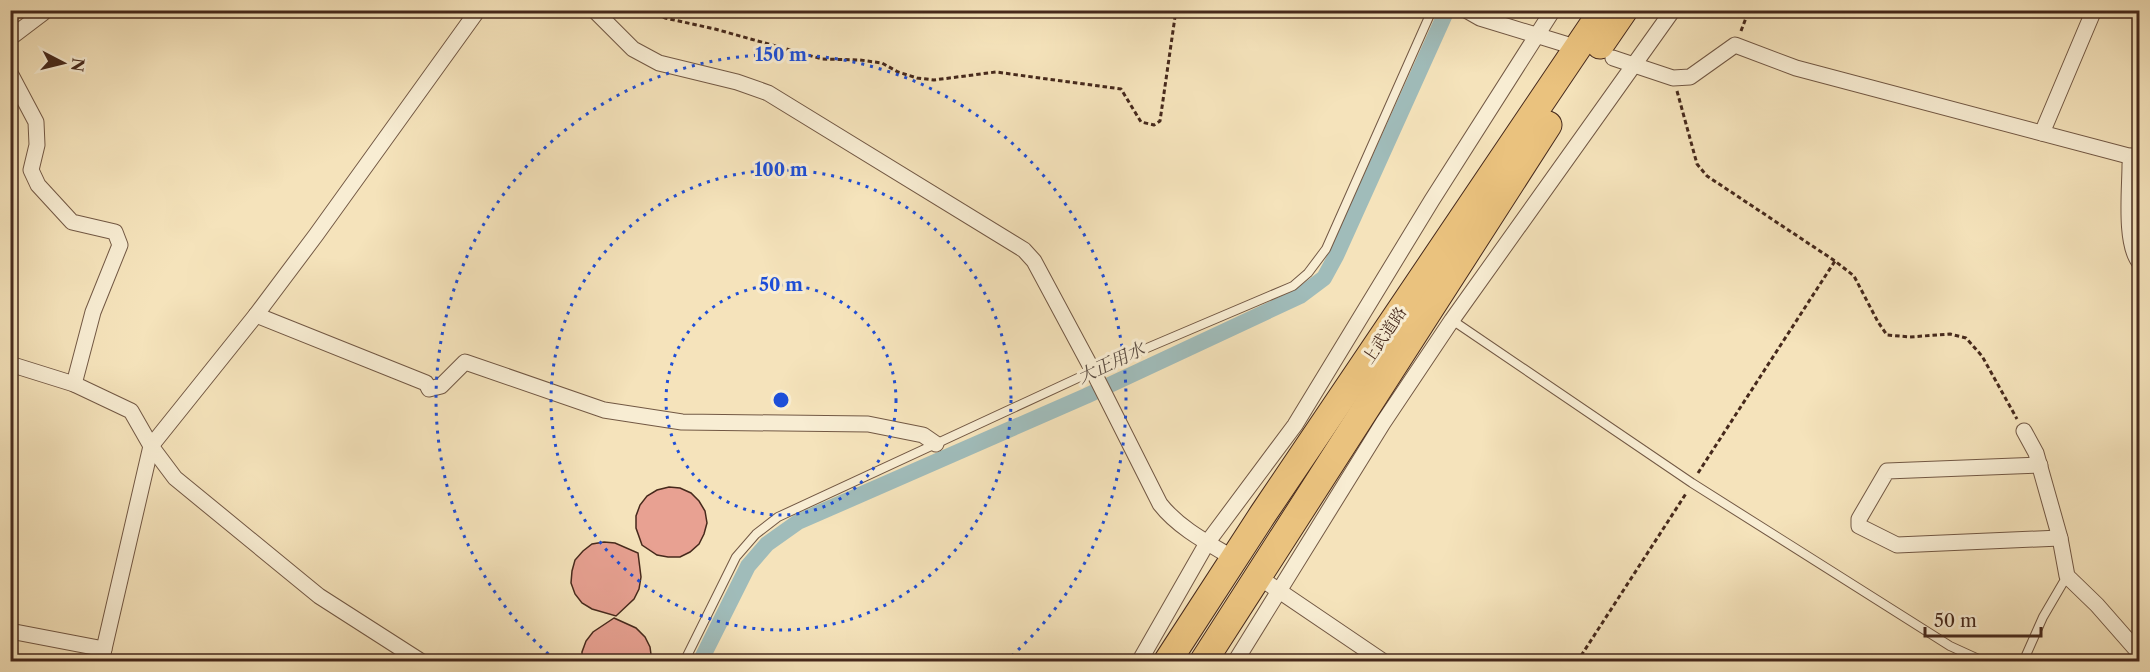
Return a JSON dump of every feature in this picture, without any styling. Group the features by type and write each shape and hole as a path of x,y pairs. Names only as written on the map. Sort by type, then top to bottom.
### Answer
{"highway":[{"name":"上武道路","path":"1167,662 1263,514 1603,10"},
{"name":"上武道路","path":"1203,662 1574,84 1624,10"}],"street":[{"path":"10,38 44,10"},
{"path":"10,630 102,655 151,446 256,315 478,10"},
{"path":"594,10 633,49 646,57 659,63 737,82 768,93 1024,250 1034,261 1160,504 1169,516 1228,555"},
{"path":"1466,10 1480,18 1565,44"},
{"path":"1139,662 1207,543 1296,425 1432,200 1553,10"},
{"path":"1235,662 1272,587 1452,320 1673,10"},
{"path":"2042,133 2094,10"},
{"path":"1613,58 1673,78 1690,77 1735,45 1796,68 2135,158 2130,165 2131,239 2135,258 2139,263"},
{"path":"10,73 36,122 38,146 31,170 38,185 72,222 115,232 120,245 93,312 74,384"},
{"path":"256,315 426,383 429,389 441,386 465,362 604,410 682,422 868,424 923,435 936,444"},
{"path":"10,364 74,384 131,411 151,446 175,478 319,596 422,662"},
{"path":"2024,431 2040,465 2060,538 2067,576 2097,604 2139,654"},
{"path":"2040,465 1887,471 1859,519 1859,526 1897,546 2060,538"},
{"path":"1272,587 1384,662"}],"lane":[{"path":"684,662 736,557 756,534 778,517 936,444 1293,286 1308,273 1326,249 1432,10"},
{"path":"1452,320 1692,483 1950,646 1984,662"},
{"path":"2023,662 2043,617 2067,576"}],"path":[{"path":"650,10 665,18 715,29 822,59 882,63 898,72 917,78 934,80 996,72 1121,89 1141,122 1154,126 1160,122 1176,10"},
{"path":"1735,45 1749,10"},
{"path":"1673,78 1697,164 1707,176 1854,276 1887,335 1910,337 1950,334 1966,338 1982,356 2024,431"},
{"path":"1577,662 1835,261"}],"building":[{"path":"669,487 680,488 691,493 705,511 707,523 699,544 680,557 657,555 642,545 636,528 636,516 647,496"},
{"path":"615,543 638,553 641,577 639,589 634,599 616,616 592,609 582,603 571,583 575,560 592,544"},
{"path":"614,618 636,628 645,637 650,647 652,662 582,662 582,652 586,641 593,632"}],"waterway":[{"name":"大正用水","path":"700,662 748,566 767,544 798,522 1086,396 1300,296 1324,278 1447,10"}]}
